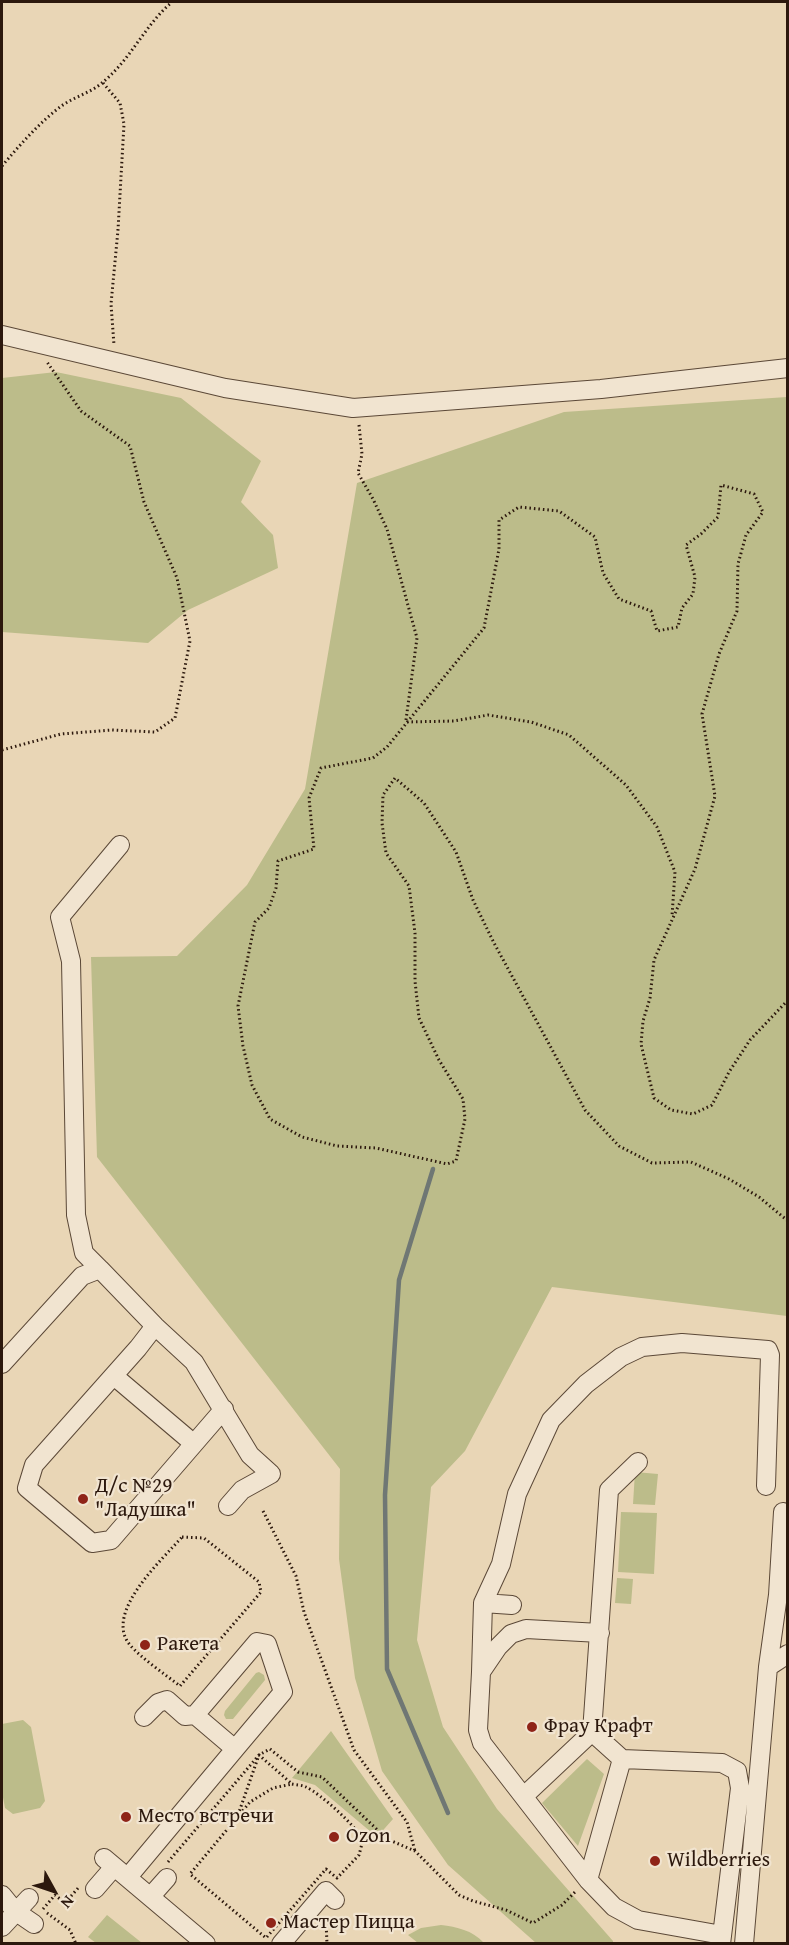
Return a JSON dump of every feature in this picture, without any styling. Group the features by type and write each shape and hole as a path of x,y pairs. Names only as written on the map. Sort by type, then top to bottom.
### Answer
{"street":[{"path":"2,334 225,388 352,408 601,388 788,368"},
{"path":"120,845 60,917 71,961 76,1215 84,1253 155,1326 194,1362 250,1455 271,1474 242,1490 228,1506"},
{"path":"2,1364 82,1276 100,1269"},
{"path":"155,1326 114,1376 34,1465 27,1488 92,1543 111,1540 224,1409"},
{"path":"592,1732 622,1759 722,1763 737,1772 740,1788 722,1939 638,1920 614,1907 588,1880 488,1753 478,1731 483,1603 501,1564 518,1494 551,1420 586,1384 621,1357 642,1347 682,1343 768,1350 770,1355 766,1486"},
{"path":"114,1376 193,1443"},
{"path":"524,1796 592,1732 609,1490 638,1462"},
{"path":"744,1944 768,1667 778,1595 783,1512"},
{"path":"483,1603 512,1605"},
{"path":"481,1672 498,1647 511,1634 526,1629 600,1634"},
{"path":"88,1887 115,1868 235,1749 283,1692 267,1644 256,1642 195,1715 185,1716 167,1700 158,1703 144,1717"},
{"path":"768,1667 788,1654"},
{"path":"195,1715 235,1749"},
{"path":"588,1880 622,1759"},
{"path":"115,1868 206,1944"},
{"path":"151,1896 166,1879"},
{"path":"281,1944 311,1908 331,1892"},
{"path":"2,1895 15,1911"},
{"path":"2,1927 15,1911 35,1910"}],"path":[{"path":"2,166 60,106 103,83 131,53 164,8 172,2"},
{"path":"103,83 120,103 124,124 111,304 115,362"},
{"path":"2,750 61,734 112,730 155,732 175,718 190,640 177,578 144,502 130,446 81,411 33,342"},
{"path":"352,408 360,426 362,454 358,473 387,529 417,638 406,722"},
{"path":"788,1000 750,1040 729,1072 712,1105 693,1114 671,1110 654,1098 641,1044 643,1021 650,998 654,960 695,869 715,796 702,714 719,654 737,611 738,564 746,535 763,512 754,494 721,485 718,517 686,545 695,577 693,594 681,608 678,627 657,631 651,611 618,599 603,573 595,537 559,511 519,507 499,520 499,549 484,628 387,747 373,758 321,768 309,798 314,849 278,861 276,888 269,908 255,922 238,1006 243,1046 252,1086 270,1119 302,1137 338,1146 376,1148 447,1164 456,1161 465,1119 463,1098 439,1060 419,1018 415,981 415,933 409,886 386,853 382,824 383,795 395,778 424,803 456,852 473,900 494,943 585,1110 619,1146 652,1163 691,1162 710,1170 759,1197 788,1221"},
{"path":"406,722 454,721 488,715 531,722 569,735 626,785 657,827 675,872 672,918"},
{"path":"263,1511 296,1576 304,1612 354,1750 407,1822 415,1851"},
{"path":"182,1537 204,1538 259,1582 261,1592 180,1686 130,1646 123,1634 124,1613 132,1596 182,1537"},
{"path":"166,1879 158,1873 259,1755 270,1749 298,1772 322,1777 387,1839 415,1851 459,1895 506,1910 533,1923 562,1905"},
{"path":"259,1755 292,1784"},
{"path":"237,1817 259,1755"},
{"path":"292,1784 306,1786 314,1792 358,1829 363,1840 359,1855 337,1878 326,1869 267,1938 190,1874 250,1802 273,1788 292,1784"},
{"path":"76,1944 70,1930 35,1910 55,1895 65,1903 88,1887"},
{"path":"311,1908 326,1921 327,1944"}],"green space":[{"path":"56,372 181,398 261,461 241,502 273,535 278,568 188,610 148,643 2,632 2,378"},
{"path":"787,397 787,1316 552,1287 465,1451 431,1487 417,1640 443,1727 497,1809 613,1941 613,1944 536,1943 448,1865 382,1771 355,1678 339,1559 340,1469 97,1157 91,957 177,956 247,885 305,789 357,483 564,412"},
{"path":"635,1472 658,1474 655,1505 633,1504"},
{"path":"621,1512 657,1513 654,1574 618,1572"},
{"path":"617,1578 633,1579 631,1604 615,1603"},
{"path":"259,1672 264,1675 265,1680 233,1719 226,1719 225,1711"},
{"path":"23,1720 31,1727 45,1801 40,1808 13,1814 5,1808 2,1792 2,1724"},
{"path":"331,1731 393,1819 377,1837 315,1785 292,1778"},
{"path":"587,1759 604,1774 578,1846 542,1803"},
{"path":"107,1915 142,1943 96,1943 88,1937"},
{"path":"441,1925 464,1930 484,1943 418,1943 408,1935 421,1928"}],"waterway":[{"path":"433,1169 399,1280 385,1495 387,1669 448,1813"}],"place":[{"name":"Д/с №29 \"Ладушка\"","path":"83,1499"},
{"name":"Ракета","path":"145,1645"},
{"name":"Фрау Крафт","path":"532,1727"},
{"name":"Место встречи","path":"126,1817"},
{"name":"Ozon","path":"334,1837"},
{"name":"Wildberries","path":"655,1861"},
{"name":"Мастер Пицца","path":"271,1923"}]}
